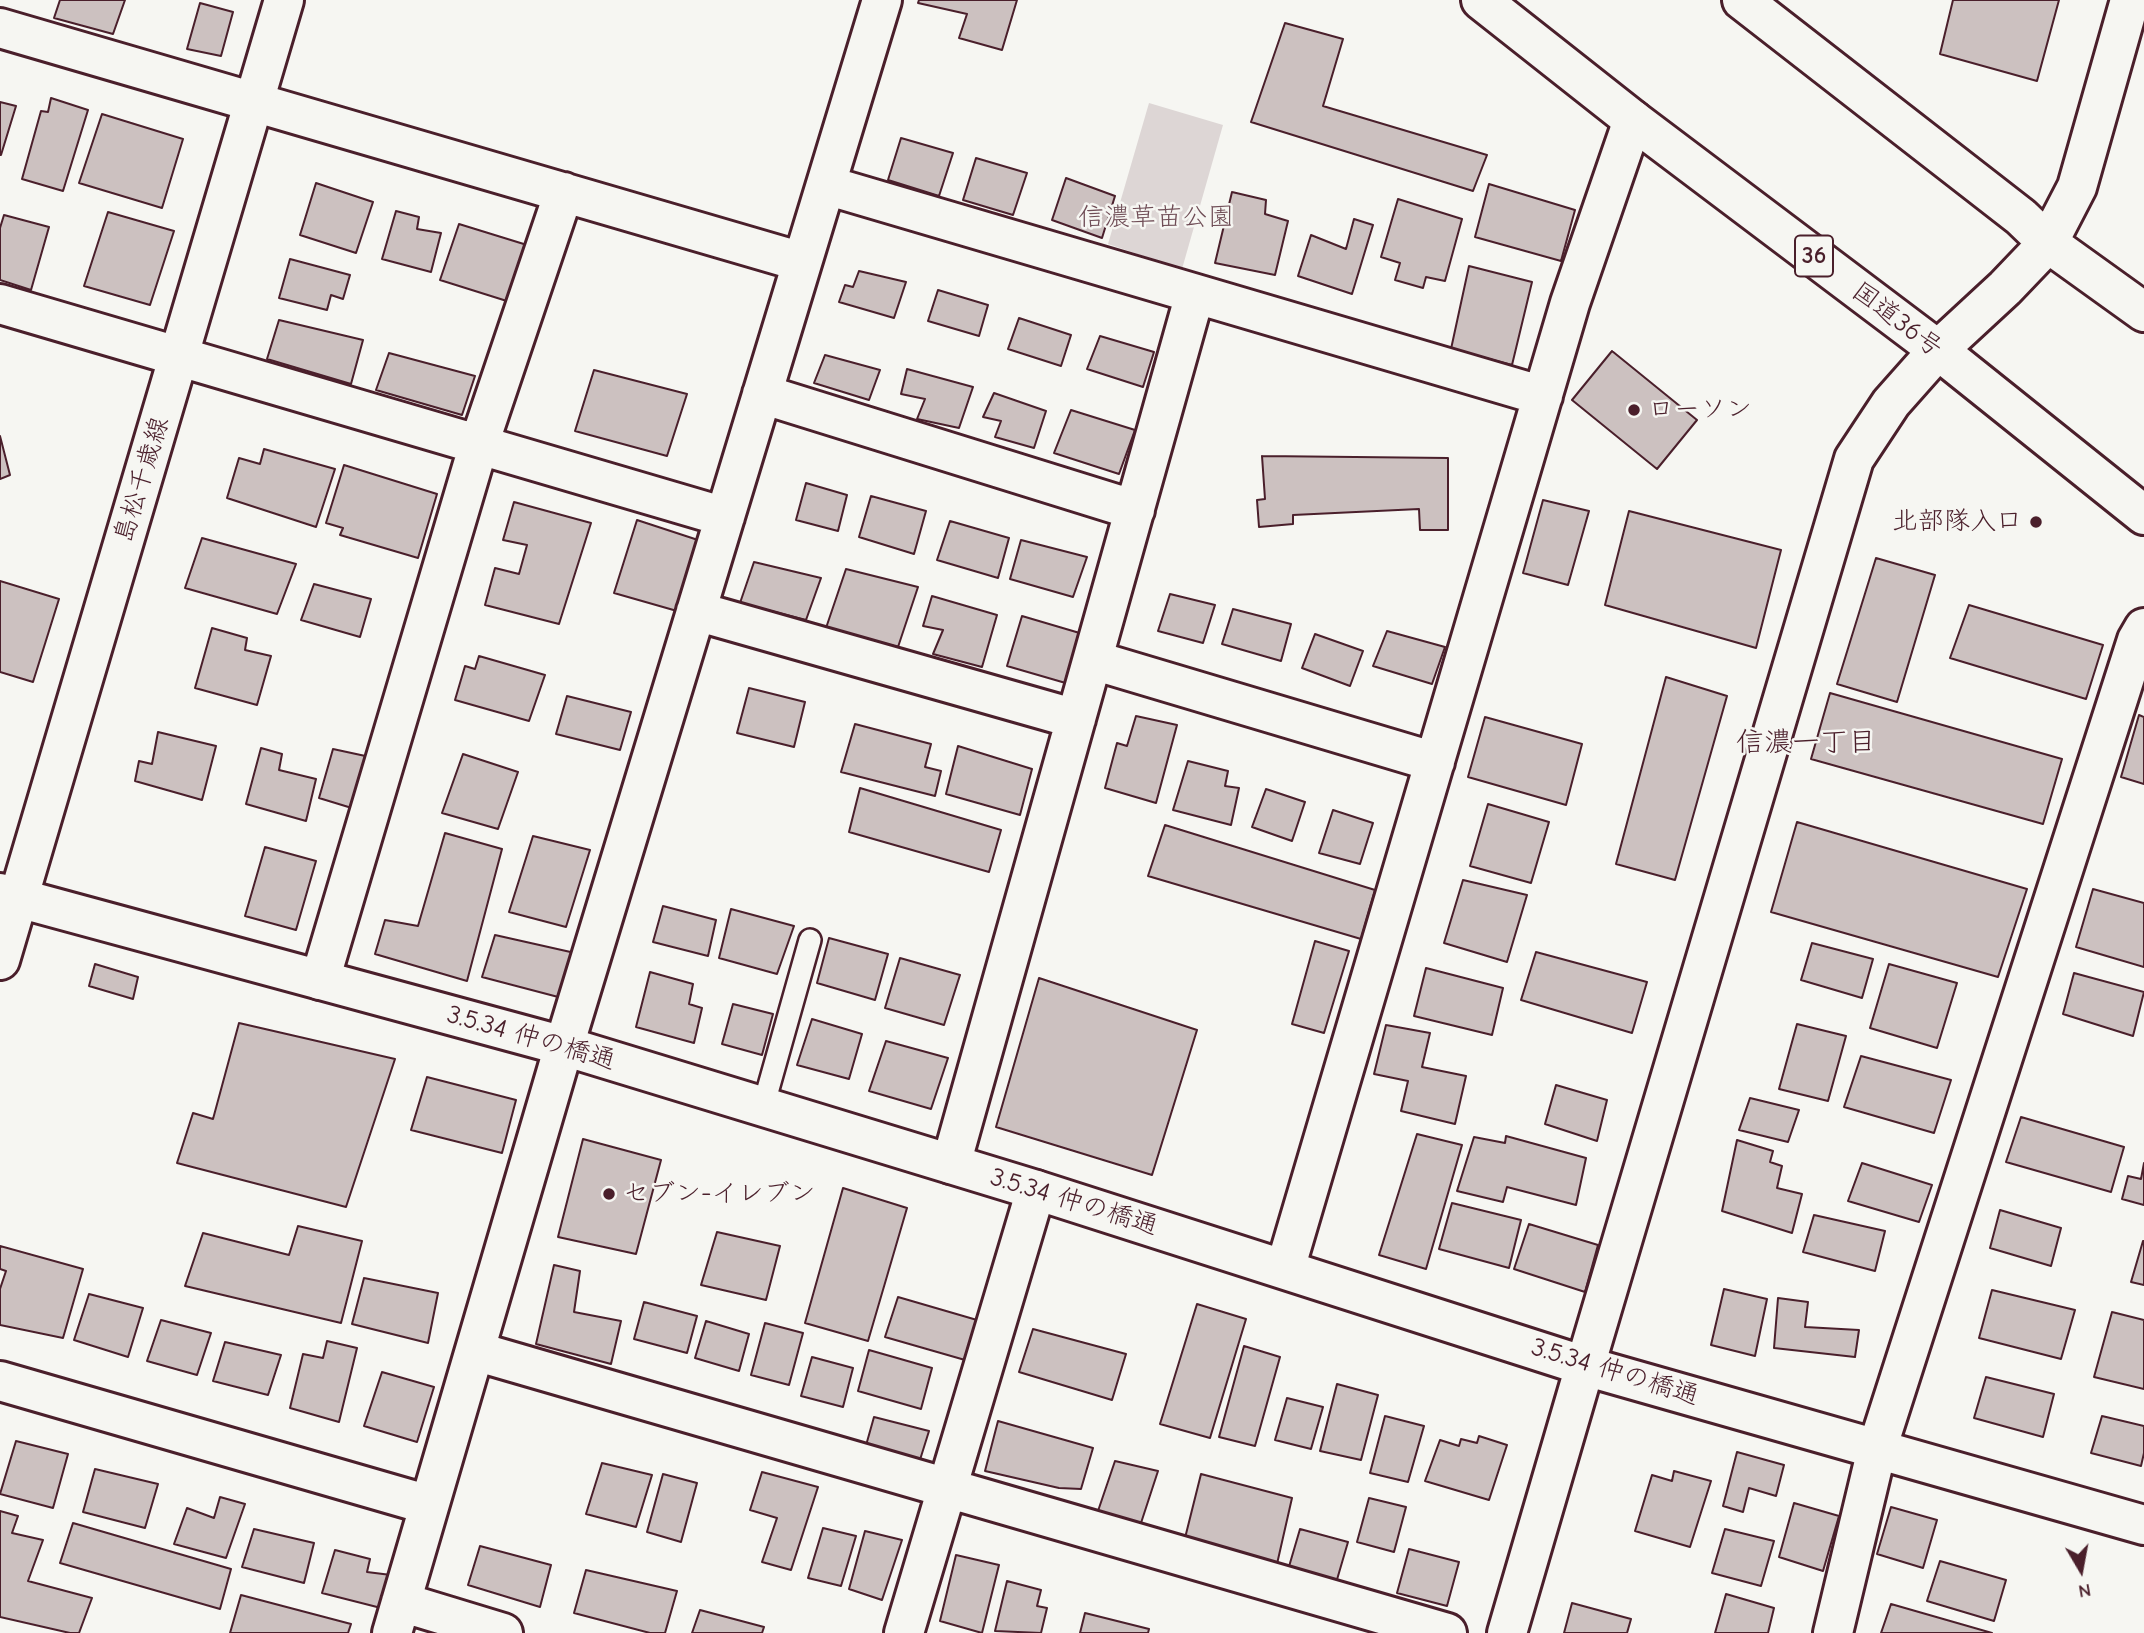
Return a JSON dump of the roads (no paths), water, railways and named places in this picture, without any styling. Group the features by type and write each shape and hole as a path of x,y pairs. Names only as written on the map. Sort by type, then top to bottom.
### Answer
{"main road":[{"name":"島松千歳線","path":"0,960 9,895 179,357 284,0"},
{"path":"503,1633 396,1618 564,1046 882,0"},
{"name":"国道36号","path":"1481,0 1633,120 1938,350 2144,515"},
{"path":"1742,0 2021,217 2049,243 2144,312"},
{"path":"1507,1633 1854,459 1891,403 1938,350 2049,243 2077,187 2130,0"},
{"path":"0,29 802,262"},
{"path":"1285,1269 1570,303 1633,120"},
{"path":"826,185 1543,396"},
{"path":"320,980 479,444 565,192"},
{"path":"951,1164 1195,294"},
{"path":"0,304 725,517"},
{"path":"762,394 1135,510"},
{"path":"696,611 1076,719"},
{"path":"1833,1633 1877,1449 2137,640 2144,628"},
{"path":"1093,660 1435,762"},
{"name":"3.5.34 仲の橋通","path":"9,895 564,1046 1036,1190 1585,1366 2144,1525"},
{"path":"904,1633 1036,1190"},
{"path":"475,1351 1447,1633"},
{"path":"0,1381 429,1505"}],"lane":[{"path":"763,1107 810,940"}],"place":[{"name":"ローソン","path":"1634,410"},
{"name":"北部隊入口","path":"2036,522"},
{"name":"セブン-イレブン","path":"609,1194"}],"district":[{"name":"信濃一丁目","path":"1806,743"}],"park label":[{"name":"信濃草苗公園","path":"1156,218"}]}
